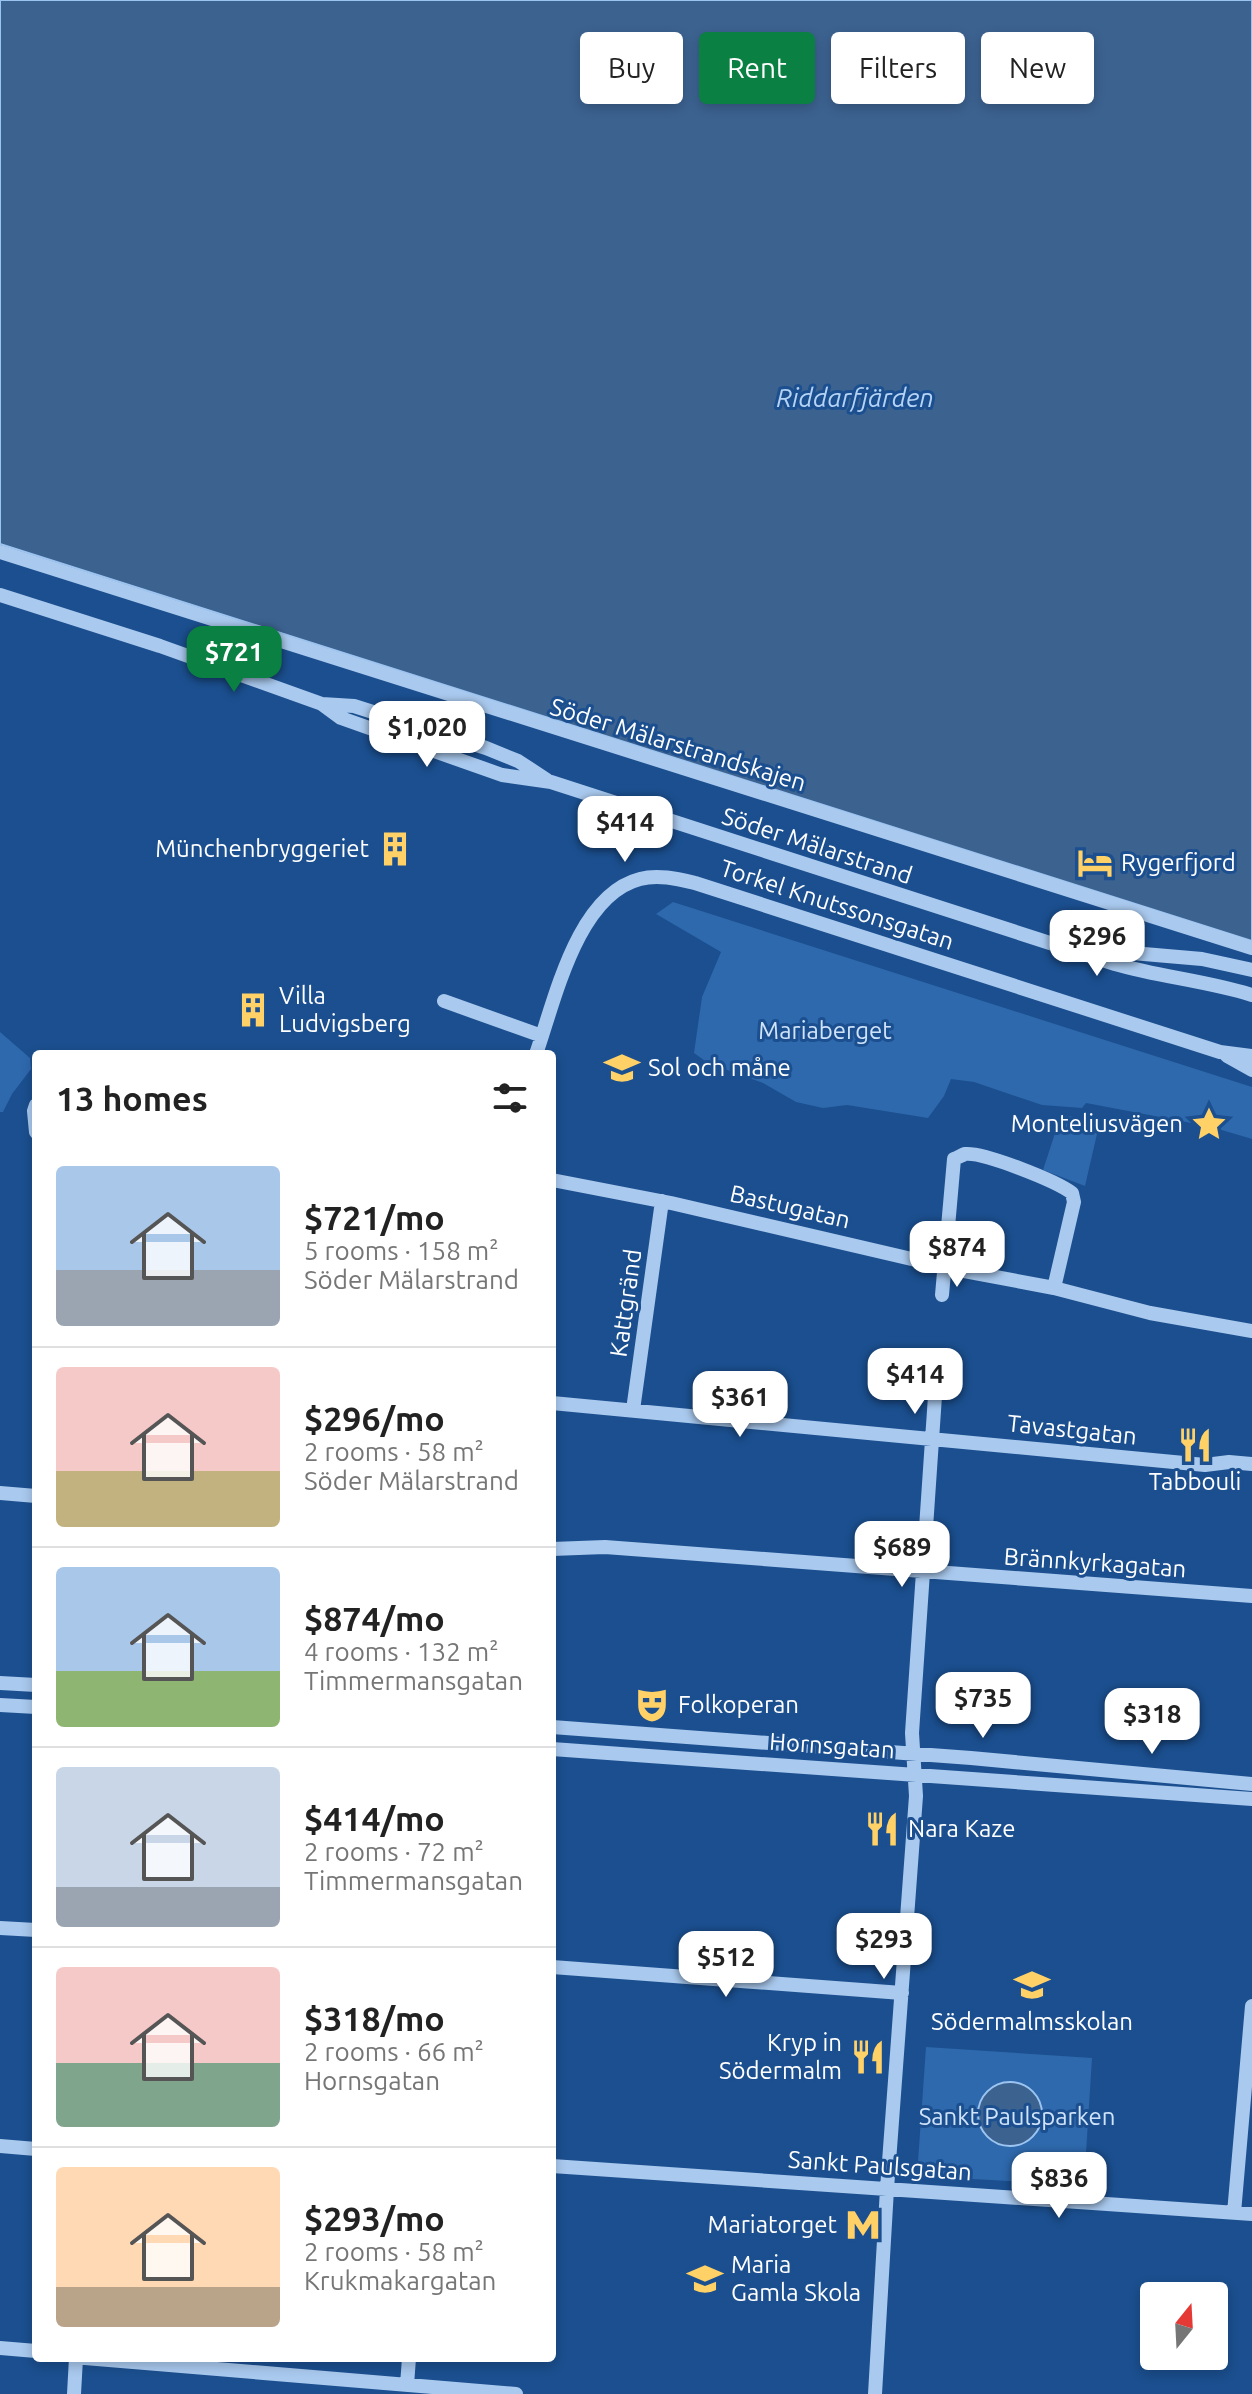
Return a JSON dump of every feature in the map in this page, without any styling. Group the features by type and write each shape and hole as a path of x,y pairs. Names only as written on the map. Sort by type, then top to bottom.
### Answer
{"street":[{"name":"Söder Mälarstrandskajen","path":"0,552 1252,948"},
{"name":"Söder Mälarstrand","path":"0,595 160,646 322,704 354,706 486,748 518,761 551,782 840,877 1151,974 1193,980 1252,995"},
{"name":"Torkel Knutssonsgatan","path":"537,1050 578,940 595,909 624,886 649,877 695,883 1220,1052 1252,1056"},
{"name":"Söder Mälarstrand","path":"1070,948 1176,956 1252,970"},
{"path":"444,1001 542,1036"},
{"name":"Torkel Knutssonsgatan","path":"1220,1052 1252,1070"},
{"path":"942,1295 954,1159 964,1154 978,1155 1062,1185 1072,1193 1074,1202 1054,1288"},
{"name":"Bastugatan","path":"556,1181 662,1201 959,1270 1054,1288 1150,1313 1252,1331"},
{"name":"Kattgränd","path":"633,1410 662,1201"},
{"path":"875,2394 916,1796 912,1733 935,1396"},
{"name":"Tavastgatan","path":"556,1403 1205,1465 1229,1462 1252,1464"},
{"path":"0,1493 32,1496"},
{"name":"Brännkyrkagatan","path":"556,1549 605,1547 1252,1596"},
{"path":"0,1683 32,1685"},
{"path":"0,1705 32,1707"},
{"name":"Hornsgatan","path":"556,1727 1252,1784"},
{"name":"Hornsgatan","path":"556,1749 1252,1799"},
{"path":"0,1928 32,1930"},
{"path":"556,1967 902,1993"},
{"path":"1234,2213 1252,2006"},
{"path":"0,2146 32,2149"},
{"name":"Sankt Paulsgatan","path":"556,2166 1252,2214"},
{"path":"0,2348 32,2351"},
{"path":"74,2394 76,2362"},
{"path":"133,2362 516,2394"},
{"path":"407,2385 409,2362"}],"green space":[{"name":"Mariaberget","path":"673,902 1252,1087 1252,1139 1215,1128 1217,1123 1205,1119 1202,1125 1086,1103 1082,1108 1042,1105 974,1082 951,1079 944,1096 928,1118 847,1105 823,1108 796,1102 763,1083 708,1063 694,1053 702,997 721,952 656,914"},
{"path":"0,1032 30,1058 31,1069 3,1112 0,1112"},
{"path":"1061,1115 1100,1121 1085,1186 1043,1170"},
{"name":"Sankt Paulsparken","path":"926,2047 1092,2058 1084,2185 917,2176"}],"water":[{"name":"Riddarfjärden","path":"0,0 1252,0 1252,941 0,544"},
{"path":"1010,2082 1028,2088 1036,2096 1042,2114 1036,2132 1028,2140 1010,2146 992,2140 984,2132 978,2114 984,2096 992,2088"}],"place":[{"name":"Münchenbryggeriet","path":"395,849"},
{"name":"Rygerfjord","path":"1095,863"},
{"name":"Villa Ludvigsberg","path":"253,1010"},
{"name":"Sol och måne","path":"622,1068"},
{"name":"Monteliusvägen","path":"1209,1124"},
{"name":"Tabbouli","path":"1195,1445"},
{"name":"Folkoperan","path":"652,1705"},
{"name":"Nara Kaze","path":"882,1829"},
{"name":"Södermalmsskolan","path":"1032,1985"},
{"name":"Kryp in Södermalm","path":"868,2057"},
{"name":"Mariatorget","path":"863,2225"},
{"name":"Maria Gamla Skola","path":"705,2279"}]}
